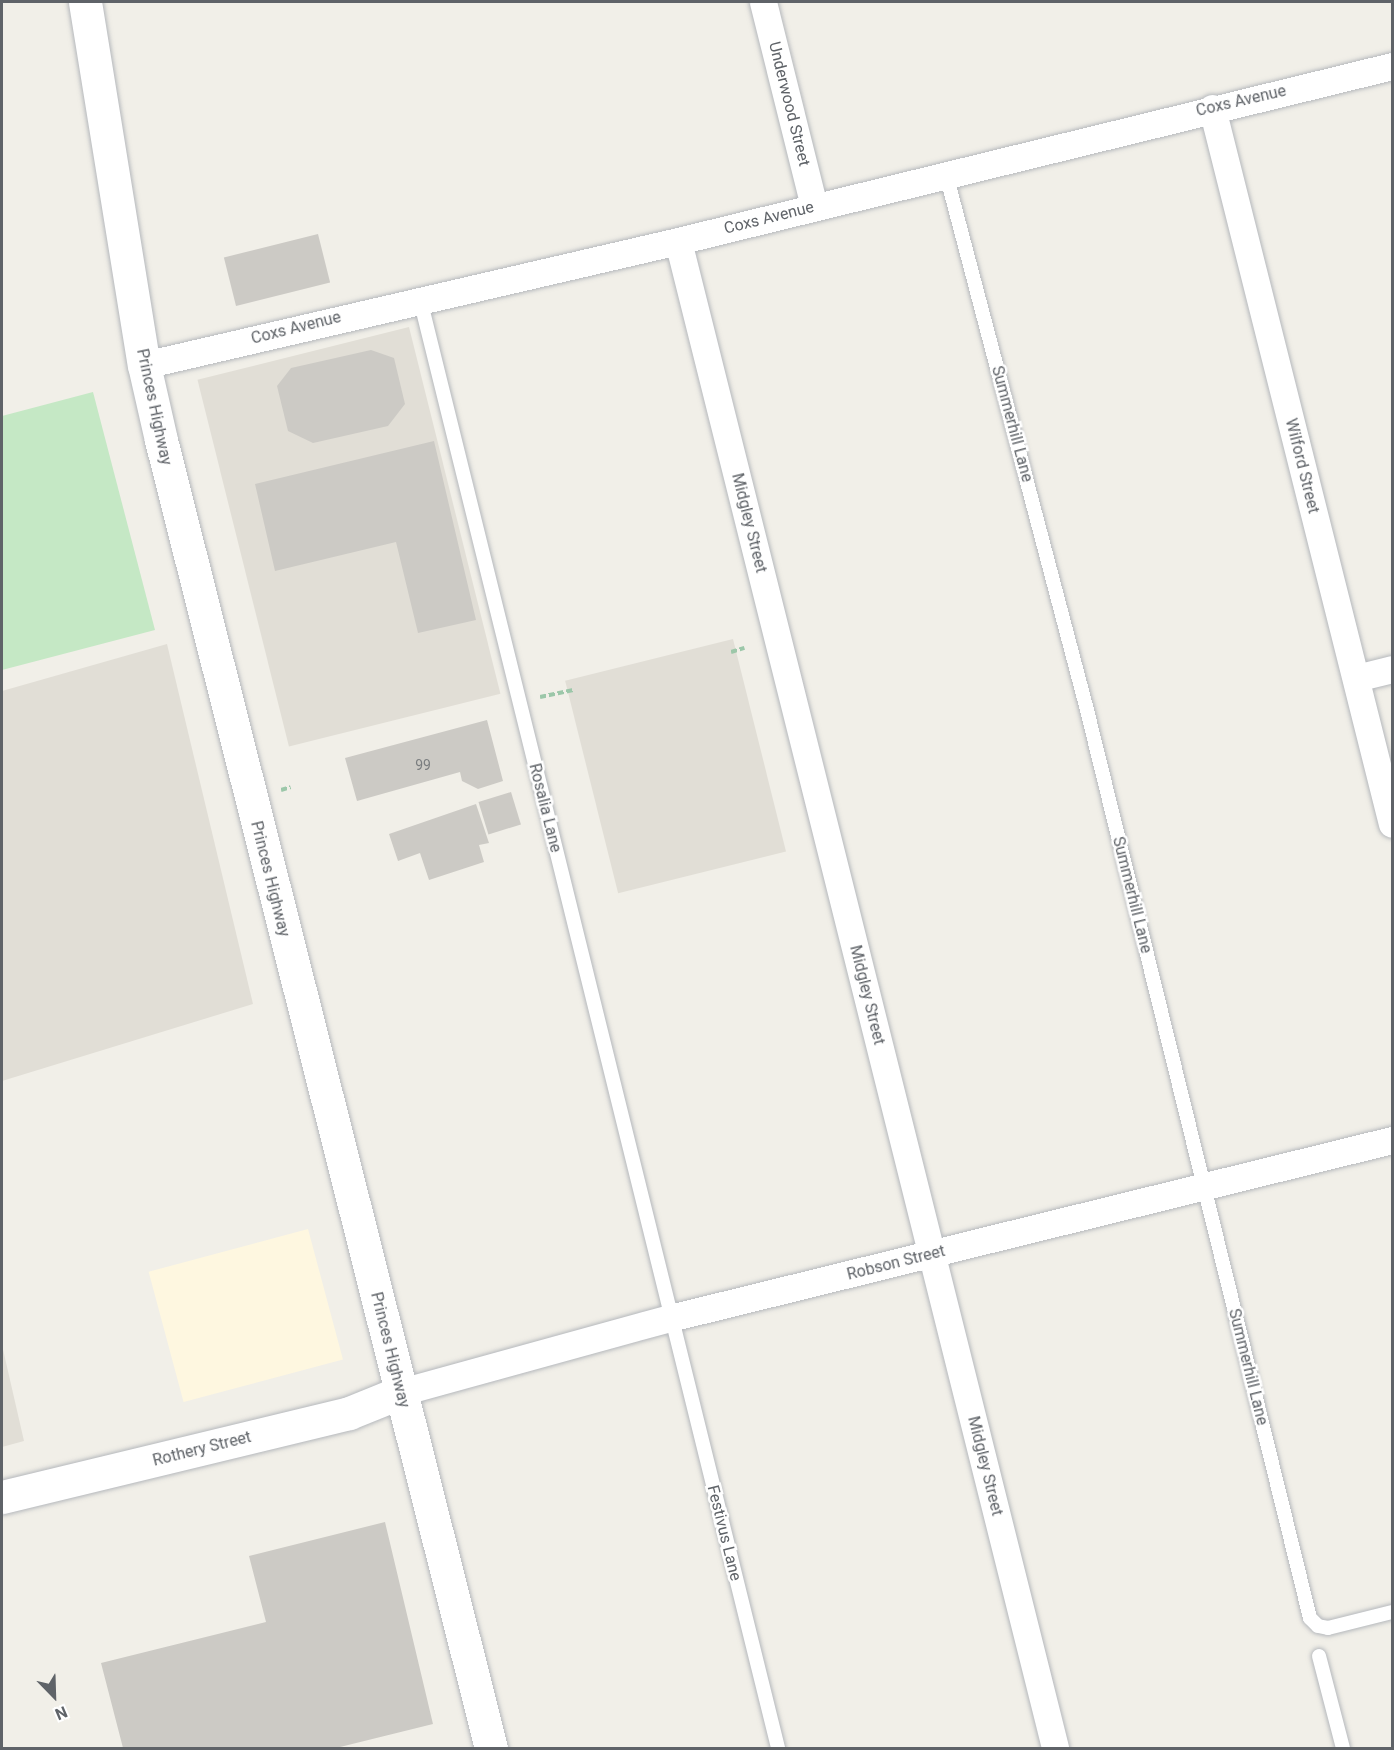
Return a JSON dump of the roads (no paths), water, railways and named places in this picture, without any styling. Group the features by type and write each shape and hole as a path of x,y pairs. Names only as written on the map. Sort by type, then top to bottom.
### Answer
{"main road":[{"name":"Princes Highway","path":"85,2 144,364 491,1749"},
{"name":"Rothery Street","path":"2,1497 350,1413 400,1392"}],"street":[{"name":"Underwood Street","path":"763,2 814,207"},
{"name":"Coxs Avenue","path":"144,364 678,241 1212,108 1392,66"},
{"name":"Wilford Street","path":"1212,108 1392,824"},
{"name":"Midgley Street","path":"678,241 1055,1749"},
{"path":"1356,678 1392,669"},
{"name":"Robson Street","path":"400,1392 670,1318 1392,1140"}],"lane":[{"name":"Summerhill Lane","path":"946,174 1086,706 1202,1187 1310,1618 1318,1626 1328,1628 1392,1612"},
{"name":"Rosalia Lane","path":"420,299 670,1318"},
{"name":"Festivus Lane","path":"670,1318 778,1749"},
{"path":"1319,1656 1343,1749"}]}
